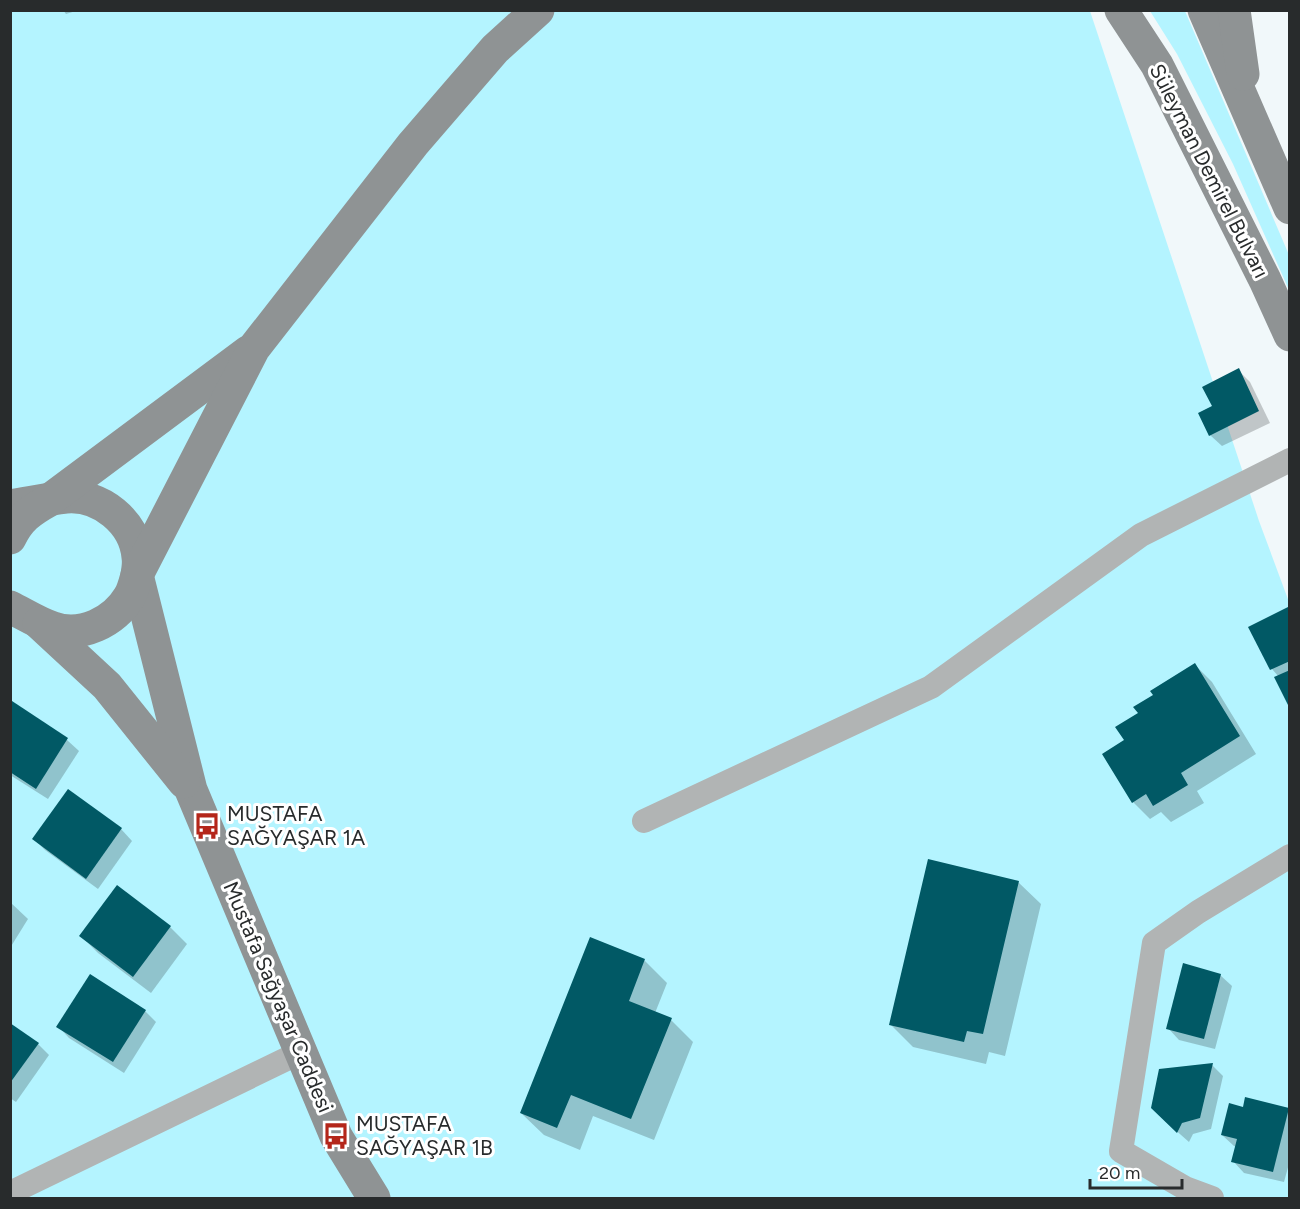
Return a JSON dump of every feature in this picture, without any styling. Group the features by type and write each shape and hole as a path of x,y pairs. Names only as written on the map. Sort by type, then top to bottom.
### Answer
{"street":[{"path":"22,613 54,628 76,631 98,626 116,614 130,596 137,575 254,348 413,144 495,49 538,10"},
{"name":"Süleyman Demirel Bulvarı","path":"1121,10 1157,65 1265,280 1290,335"},
{"path":"1203,10 1290,208"},
{"path":"1234,10 1249,114"},
{"path":"10,538 16,526 30,511 48,501 254,348"},
{"path":"644,821 932,687 1141,535 1290,460"},
{"path":"10,506 68,497 88,498 114,512 132,536 138,555 137,575 191,790"},
{"path":"10,590 22,613 107,686 191,790"},
{"name":"Mustafa Sağyaşar Caddesi","path":"191,790 336,1136 374,1198"},
{"path":"1212,1198 1185,1188 1121,1151 1154,943 1198,912 1290,856"},
{"path":"10,1193 301,1052"}],"shaded area":[{"path":"10,11 1090,11 1259,521 1289,602 1289,1198 11,1198"},
{"path":"1150,11 1185,11 1289,255 1289,290 1233,164 1177,54"}],"building":[{"path":"1239,368 1259,411 1209,436 1198,413 1212,406 1202,387"},
{"path":"1290,606 1290,661 1270,670 1248,627"},
{"path":"1195,663 1240,736 1181,773 1188,785 1153,806 1146,794 1132,803 1102,754 1124,740 1115,727 1138,713 1133,707 1153,695 1150,691"},
{"path":"1290,670 1290,709 1274,677"},
{"path":"12,701 68,738 36,789 10,772 10,703"},
{"path":"68,789 122,828 86,879 32,839"},
{"path":"928,859 1019,881 983,1034 967,1031 964,1042 889,1025"},
{"path":"117,885 171,926 133,977 79,936"},
{"path":"590,937 645,959 629,1001 672,1018 631,1119 571,1095 557,1128 520,1113"},
{"path":"1183,963 1221,974 1204,1039 1166,1029"},
{"path":"90,974 146,1010 113,1062 56,1027"},
{"path":"10,1023 39,1043 10,1083"},
{"path":"1213,1063 1200,1118 1182,1123 1177,1133 1151,1108 1159,1069"},
{"path":"1245,1097 1289,1108 1273,1172 1231,1162 1237,1139 1221,1135 1229,1103 1243,1107"}],"place":[{"name":"MUSTAFA SAĞYAŞAR 1A","path":"207,826"},
{"name":"MUSTAFA SAĞYAŞAR 1B","path":"336,1136"}]}
